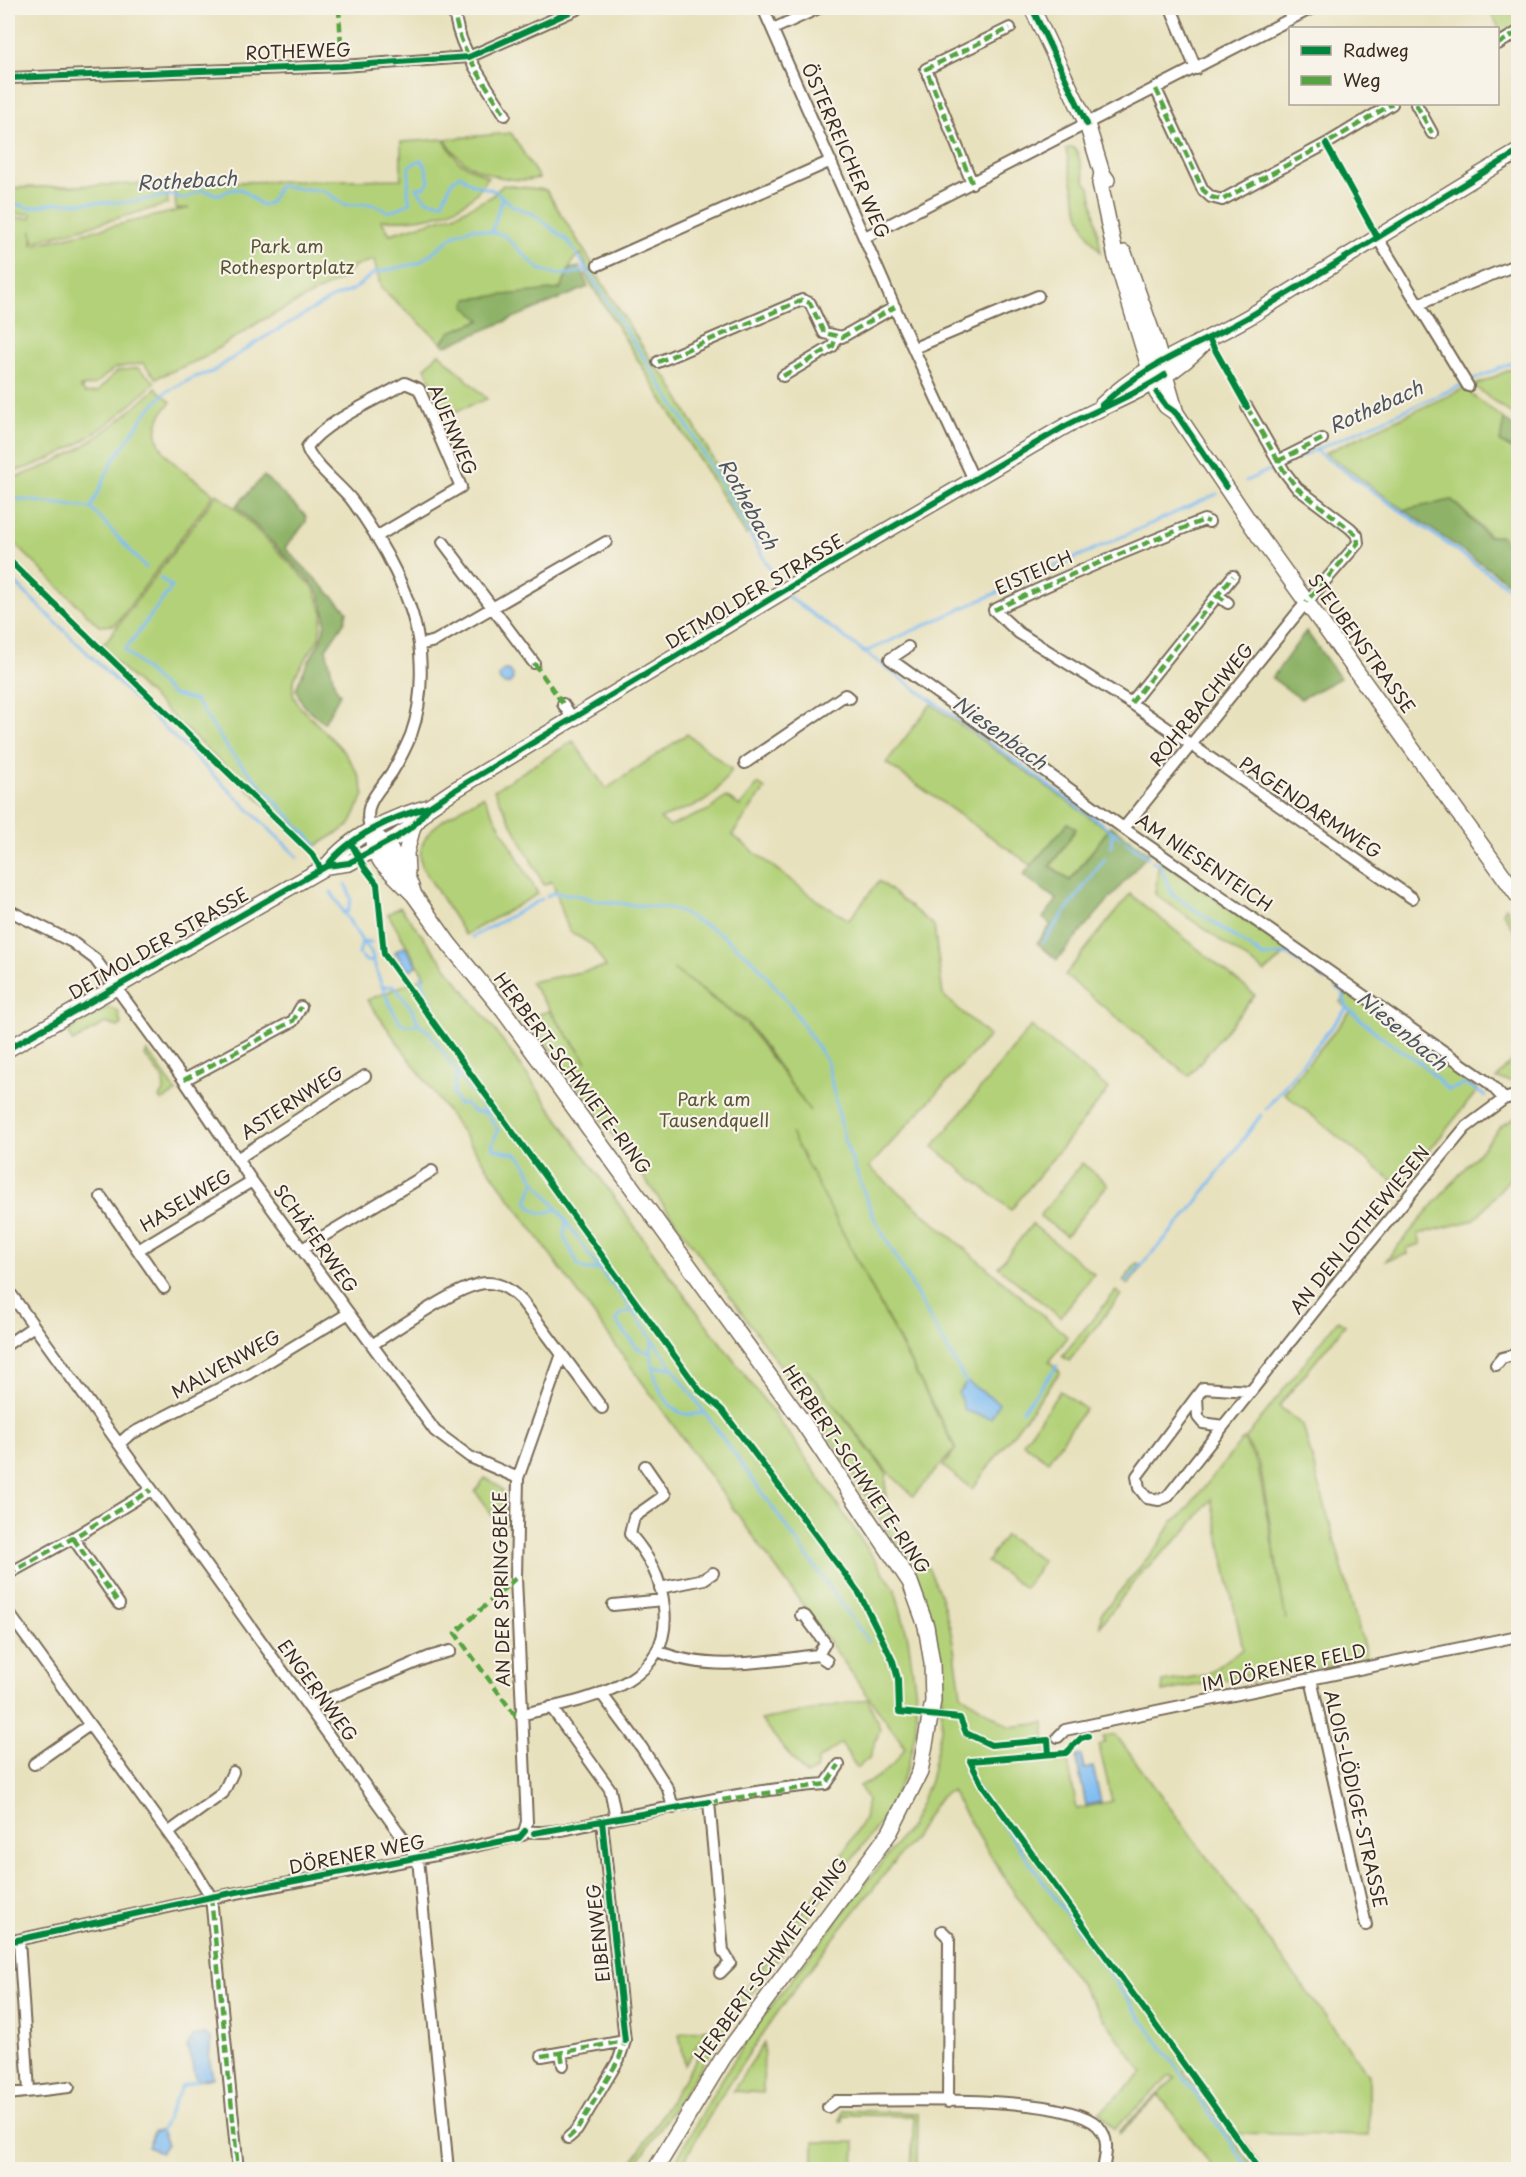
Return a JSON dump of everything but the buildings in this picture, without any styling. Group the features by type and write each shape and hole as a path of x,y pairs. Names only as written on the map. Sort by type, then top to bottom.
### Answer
{"main road":[{"name":"STEUBENSTRASSE","path":"1032,8 1087,124 1102,173 1108,182 1124,254 1166,406 1176,413 1306,602 1518,896"},
{"name":"DETMOLDER STRASSE","path":"327,866 339,850 405,813 429,807 783,591 1099,407 1118,390 1157,372 1181,349 1207,340 1518,152"},
{"name":"DETMOLDER STRASSE","path":"8,1049 327,866 349,863 379,847 413,826 429,807"},
{"path":"407,872 406,853 413,826"},
{"path":"372,832 379,847"},
{"name":"HERBERT-SCHWIETE-RING","path":"379,847 407,872 414,895"},
{"name":"HERBERT-SCHWIETE-RING","path":"379,847 397,881 414,895 503,1010 802,1421 910,1582 926,1626 933,1701 920,1772 906,1803 891,1832 723,2058 655,2169"}],"street":[{"path":"454,8 456,30 469,57 505,115"},
{"name":"ROTHEWEG","path":"8,78 342,66 469,57 579,8"},
{"name":"ÖSTERREICHER WEG","path":"763,8 974,480"},
{"path":"773,29 819,8"},
{"path":"1172,8 1196,69"},
{"path":"865,237 1312,8"},
{"path":"972,183 926,69 1010,28"},
{"path":"1499,43 1518,32"},
{"path":"1156,89 1203,190 1211,197 1222,200 1326,144 1390,105"},
{"path":"1417,105 1432,134"},
{"path":"597,265 831,161"},
{"path":"1377,237 1466,383"},
{"path":"1419,304 1518,264"},
{"path":"914,348 1038,296"},
{"path":"658,362 802,300 810,303 824,333 836,338 842,337 895,307"},
{"path":"783,376 833,346 836,338"},
{"name":"AUENWEG","path":"405,383 415,385 461,487 376,537 351,499 312,458 307,447 313,439 331,427 405,383"},
{"name":"ROHRBACHWEG","path":"1124,828 1306,602 1358,543 1357,535 1297,488 1284,471 1247,407"},
{"path":"1278,460 1322,439"},
{"name":"EISTEICH","path":"1191,744 1131,703 1019,633 994,610 1062,578 1155,539 1204,520 1209,522"},
{"path":"372,832 367,821 368,806 404,750 415,720 420,681 419,645 402,588 376,537"},
{"path":"443,542 534,663"},
{"path":"419,645 435,641 606,542"},
{"path":"1131,703 1233,576"},
{"path":"1217,595 1228,603"},
{"name":"AM NIESENTEICH","path":"908,646 890,659 1124,828 1489,1083 1503,1099"},
{"path":"745,763 845,695 850,698"},
{"path":"563,704 573,719"},
{"name":"PAGENDARMWEG","path":"1191,744 1215,764 1412,898"},
{"name":"SCHÄFERWEG","path":"8,910 86,952 95,960 184,1080 252,1181 435,1431 470,1457 518,1478"},
{"path":"184,1080 293,1021 301,1008"},
{"name":"ASTERNWEG","path":"237,1159 365,1076"},
{"path":"1503,1099 1518,1095"},
{"name":"AN DEN LOTHEWIESEN","path":"1198,1393 1137,1476 1139,1488 1147,1498 1159,1500 1167,1497 1250,1391 1465,1128 1503,1099"},
{"path":"303,1249 432,1171"},
{"name":"HASELWEG","path":"138,1250 252,1181"},
{"name":"HASELWEG","path":"100,1197 164,1288"},
{"path":"373,1344 459,1291 488,1282 511,1290 602,1408"},
{"name":"ENGERNWEG","path":"8,1290 418,1859"},
{"name":"MALVENWEG","path":"119,1444 129,1435 248,1374 349,1313"},
{"path":"8,1344 34,1326"},
{"name":"AN DER SPRINGBEKE","path":"525,1831 526,1792 520,1715 516,1578 518,1478 562,1354"},
{"path":"1496,1365 1502,1358 1518,1354"},
{"path":"1223,1426 1203,1423 1198,1417 1196,1402 1198,1393 1203,1388 1250,1391"},
{"path":"520,1715 601,1694 638,1676 658,1651 665,1629 663,1600 649,1556 630,1534 634,1517 668,1499 645,1466"},
{"path":"8,1574 73,1538 151,1490"},
{"path":"73,1538 119,1604"},
{"path":"660,1588 704,1579 714,1573"},
{"path":"613,1605 663,1600"},
{"path":"8,1612 88,1726 203,1882 211,1898 238,2169"},
{"path":"658,1651 696,1661 737,1665 822,1658 825,1643 805,1616 801,1615"},
{"name":"IM DÖRENER FELD","path":"1058,1737 1065,1730 1518,1636"},
{"path":"309,1707 450,1651"},
{"name":"ALOIS-LÖDIGE-STRASSE","path":"1311,1679 1366,1925"},
{"path":"601,1694 647,1756 668,1789 673,1808"},
{"path":"551,1707 610,1790 616,1818"},
{"path":"34,1764 88,1726"},
{"name":"DÖRENER WEG","path":"13,1941 211,1898 519,1838 525,1831 534,1833 826,1784 839,1765"},
{"path":"168,1833 223,1793 233,1772"},
{"path":"709,1802 723,1951 730,1962 720,1973"},
{"name":"EIBENWEG","path":"568,2138 577,2130 619,2059 625,2041 602,1821"},
{"path":"418,1859 448,2169"},
{"path":"942,1931 948,1938 948,2102"},
{"path":"13,1941 29,2091"},
{"path":"542,2056 625,2041"},
{"path":"561,2053 563,2065"},
{"path":"8,2094 69,2087"},
{"path":"828,2107 836,2101 948,2102 1014,2104 1063,2110 1084,2117 1104,2133 1107,2147 1103,2169"}],"green space":[{"path":"1488,8 1518,8 1518,25 1502,33"},
{"path":"511,133 539,178 510,179 480,170 460,159 445,139"},
{"name":"Park am Rothesportplatz","path":"443,139 459,162 488,177 468,200 442,214 412,219 381,220 390,234 454,215 491,197 503,185 546,190 595,268 589,271 581,254 574,259 560,289 450,332 442,343 381,288 374,260 354,266 340,280 259,322 203,358 156,378 143,363 115,368 94,385 80,387 85,393 97,392 117,371 138,368 155,382 122,412 88,438 50,459 8,473 8,218 31,218 31,214 8,214 8,188 166,183 168,204 33,242 32,230 32,245 189,208 176,209 174,183 401,179 401,142"},
{"path":"1073,147 1077,151 1086,183 1090,187 1101,252 1086,231 1077,204 1066,149"},
{"path":"580,267 588,287 446,346 442,343 450,332 481,320 465,307 467,299 560,289 570,269"},
{"path":"594,270 654,365 668,379 753,530 746,535 585,274"},
{"path":"439,353 487,399 439,418 437,411 442,407 425,368"},
{"path":"1518,366 1518,419 1474,386"},
{"path":"1467,387 1472,395 1504,419 1500,442 1518,452 1518,556 1510,555 1452,500 1404,510 1325,453"},
{"path":"156,388 171,402 160,417 156,430 159,443 176,465 214,494 120,619 114,625 99,626 8,537 8,479 50,464 88,443"},
{"path":"1504,419 1518,430 1518,452 1500,442"},
{"path":"264,476 306,516 306,522 285,548 347,611 345,621 326,649 335,686 340,694 324,723 304,706 296,690 324,628 325,616 322,602 314,585 236,506"},
{"path":"217,494 235,508 313,587 323,612 319,638 298,671 293,683 293,695 299,706 340,747 351,762 360,778 364,795 349,826 311,849 101,648"},
{"path":"1452,500 1487,536 1502,536 1510,555 1518,556 1518,589 1404,510"},
{"path":"1306,631 1340,678 1301,699 1272,678"},
{"path":"931,704 1108,830 1070,880 1051,866 1076,829 1068,823 1031,865 886,763"},
{"name":"Park am Tausendquell","path":"687,734 732,770 714,794 703,802 660,819 670,826 709,810 726,797 740,806 758,784 765,789 732,835 818,901 849,920 879,881 934,926 943,995 989,1036 869,1167 1068,1337 1049,1361 1060,1372 972,1489 943,1466 956,1449 791,1133 955,1449 913,1496 885,1469 806,1369 887,1474 885,1491 892,1517 922,1559 937,1586 951,1632 961,1694 1010,1727 1044,1723 1047,1759 1067,1757 1077,1809 1112,1801 1099,1746 1105,1742 1103,1737 1116,1735 1369,2075 1369,2136 1238,2133 1263,2169 1189,2066 1184,2071 1255,2169 1214,2169 1159,2095 1119,2134 1118,2132 1175,2078 1170,2076 1114,2129 1100,2112 1143,2073 1005,1879 951,1791 934,1805 913,1839 788,1998 731,2082 680,2169 671,2169 718,2086 755,2027 910,1826 930,1781 941,1729 942,1696 933,1626 917,1578 815,1414 528,1018 549,1011 587,1062 530,982 606,967 592,945 569,931 552,881 544,885 494,790 573,741 606,789","holes":["673,969 747,1022 810,1111 746,1024"]},
{"path":"483,796 538,894 465,935 422,867 420,854 429,832 449,816"},
{"path":"1068,823 1076,829 1050,866 1070,881 1111,826 1149,853 1057,960 1037,943 1051,925 1043,918 1057,900 1023,875"},
{"path":"1159,860 1289,951 1265,972 1155,894"},
{"path":"1130,894 1255,995 1189,1076 1065,975"},
{"path":"400,907 495,1030 670,1276 787,1431 895,1589 908,1638 916,1695 916,1729 908,1766 895,1796 879,1824 742,2005 633,2169 628,2169 705,2045 829,1876 864,1819 867,1800 860,1786 886,1771 905,1747 367,1000 425,977 388,914"},
{"path":"1506,907 1518,929 1518,938 1503,912"},
{"path":"1348,993 1478,1090 1400,1187 1284,1093 1351,1011 1340,1002"},
{"path":"108,1007 118,1011 121,1025 118,1027 105,1023 73,1042 67,1032"},
{"path":"1031,1026 1109,1089 1011,1210 933,1147"},
{"path":"147,1051 177,1092 161,1101 159,1097 164,1092 163,1079 145,1056"},
{"path":"1518,1053 1518,1082 1496,1079"},
{"path":"1518,1116 1518,1169 1474,1220 1418,1234 1421,1244 1407,1248 1408,1254 1386,1260 1501,1126"},
{"path":"1082,1163 1108,1184 1066,1236 1040,1216"},
{"path":"1032,1224 1094,1274 1060,1317 998,1267"},
{"path":"1137,1263 1142,1267 1128,1285 1123,1281"},
{"path":"1116,1291 1121,1295 1069,1361 1062,1356"},
{"path":"1338,1320 1345,1325 1279,1406 1303,1426 1367,1658 1250,1682 1248,1675 1162,1692 1163,1682 1205,1675 1243,1649 1211,1499 1186,1531 1140,1574 1100,1626 1101,1614 1160,1543 1173,1521 1181,1516 1243,1439 1258,1466 1286,1620 1260,1465 1245,1439"},
{"path":"1060,1391 1085,1409 1048,1461 1023,1443"},
{"path":"485,1478 503,1491 508,1524 497,1522 475,1491"},
{"path":"1005,1535 1043,1561 1025,1588 987,1562"},
{"path":"868,1699 880,1729 870,1757 857,1768 841,1743 818,1760 816,1770 806,1775 761,1720"},
{"path":"708,2028 685,2065 679,2034"},
{"path":"764,2043 763,2093 733,2091"},
{"path":"843,2110 918,2113 917,2169 911,2169 914,2116 844,2115 843,2121 840,2121"},
{"path":"814,2142 855,2142 854,2169 814,2169"}],"water":[{"path":"506,670 511,672 513,677 511,682 506,684 501,682 499,677 501,672"},
{"path":"404,946 417,965 409,971 395,952"},
{"path":"967,1382 999,1403 991,1418 965,1411 958,1393"},
{"path":"1081,1755 1084,1769 1093,1767 1101,1802 1086,1805 1076,1756"},
{"path":"205,2034 211,2039 209,2058 213,2078 197,2081 187,2047 193,2036"},
{"path":"154,2131 161,2131 167,2144 161,2153 148,2147"}],"waterway":[{"name":"Rothebach","path":"8,207 12,203 30,208 54,203 129,202 172,195 184,199 202,190 220,195 230,190 241,189 260,204 265,205 271,201 279,186 324,191 345,205 372,204 390,212 410,203 409,166 421,160 425,165 429,181 425,187 416,188 426,200 442,203 452,181 460,175 472,184 495,191 513,206 535,215 569,242 685,422 781,588"},
{"path":"492,231 502,199"},
{"path":"91,508 112,462 146,413 166,392 195,377 212,372 255,343 332,298 353,290 374,273 419,263 456,234 473,228 504,235 539,269 555,274 586,270"},
{"name":"Rothebach","path":"1284,464 1518,360"},
{"path":"1315,450 1518,594"},
{"name":"Rothebach","path":"1246,481 1278,466"},
{"name":"Rothebach","path":"863,653 1217,494"},
{"path":"8,498 91,508 146,568"},
{"path":"8,576 298,857"},
{"path":"160,578 172,587 125,650 171,694 196,701 230,752 316,845"},
{"name":"Niesenbach","path":"786,595 1120,837"},
{"path":"1111,846 1112,831"},
{"name":"Niesenbach","path":"1125,841 1148,857"},
{"path":"1043,942 1105,858"},
{"name":"Niesenbach","path":"1153,861 1160,865 1172,894 1264,957 1287,954 1327,981"},
{"path":"343,913 348,911 351,899 346,884"},
{"path":"331,892 362,941 359,954 366,961 374,962 386,997 396,1016 405,1025 419,1024 429,1032 498,1130 492,1145 495,1149 516,1154 523,1160 535,1181 566,1220 564,1237 579,1266 585,1270 599,1269 619,1292 705,1413"},
{"path":"547,896 553,893 576,895 598,901 674,909 718,932 754,961 789,1003 827,1062 845,1142 873,1216 967,1384"},
{"path":"472,937 542,899"},
{"path":"362,941 371,952 374,962"},
{"path":"362,941 371,942"},
{"path":"422,975 435,1012"},
{"path":"383,987 394,986 412,1009 419,1024"},
{"name":"Niesenbach","path":"1337,988 1342,992 1347,1008 1385,1040 1422,1064 1448,1090 1466,1084 1485,1096"},
{"path":"1266,1109 1347,1008"},
{"path":"457,1074 453,1094 458,1104 466,1104 472,1111 486,1113"},
{"path":"1126,1282 1190,1211 1261,1115"},
{"path":"535,1181 527,1201 536,1211 543,1213 556,1209"},
{"path":"566,1221 599,1269"},
{"path":"630,1311 621,1314 616,1321 637,1348 651,1353"},
{"path":"652,1342 652,1360 656,1380 670,1405 683,1414 705,1413 868,1641"},
{"path":"1022,1411 1057,1366"},
{"path":"653,1367 672,1368"},
{"path":"965,1772 1250,2170"},
{"path":"161,2131 181,2087 197,2081"}],"marked path":[{"path":"339,8 342,66"},
{"path":"454,8 456,23 466,50 480,77 505,115"},
{"path":"972,183 926,69 1010,28"},
{"path":"1499,43 1518,32"},
{"path":"1156,89 1203,190 1211,197 1222,200 1326,144 1390,105"},
{"path":"1417,105 1432,133"},
{"path":"658,362 802,300 810,303 824,333 842,337 895,307"},
{"path":"783,376 833,346 836,337"},
{"path":"1247,407 1284,471 1297,488 1357,535 1358,543 1306,602"},
{"path":"1278,461 1322,439"},
{"path":"994,610 1151,541 1204,520 1209,522"},
{"path":"1131,703 1233,576"},
{"path":"1217,595 1228,603"},
{"path":"534,663 563,704"},
{"path":"184,1080 293,1021 301,1007"},
{"path":"8,1574 73,1538 151,1490"},
{"path":"73,1538 119,1604"},
{"path":"516,1578 455,1633 514,1714 520,1715"},
{"path":"709,1802 826,1784 839,1765"},
{"path":"211,1897 238,2170"},
{"path":"542,2056 625,2041 619,2059 577,2130 568,2138"},
{"path":"561,2053 563,2065"}],"cycle path":[{"path":"8,78 342,66 469,57 579,8"},
{"path":"1032,8 1087,124"},
{"path":"1326,144 1377,237"},
{"path":"1102,405 1120,389 1158,364 1237,324 1518,152"},
{"path":"1209,339 1247,407"},
{"path":"327,866 349,863 397,837 413,826 429,807 453,791 795,584 1062,428 1140,390 1165,375"},
{"path":"1157,393 1166,406 1176,413 1226,487"},
{"path":"8,559 312,854 321,869"},
{"path":"8,1049 327,866 347,846 373,829 401,816 429,807"},
{"path":"351,843 364,867 377,884 384,954 700,1391 722,1410 859,1593 893,1661 898,1679 899,1712 960,1718 966,1733 991,1745 1048,1740 1049,1754"},
{"path":"1088,1736 1081,1738 1066,1753 970,1761 981,1783 1260,2170"},
{"path":"534,1833 709,1802"},
{"path":"602,1821 625,2041"},
{"path":"8,1942 211,1897 519,1838 525,1831"}]}
